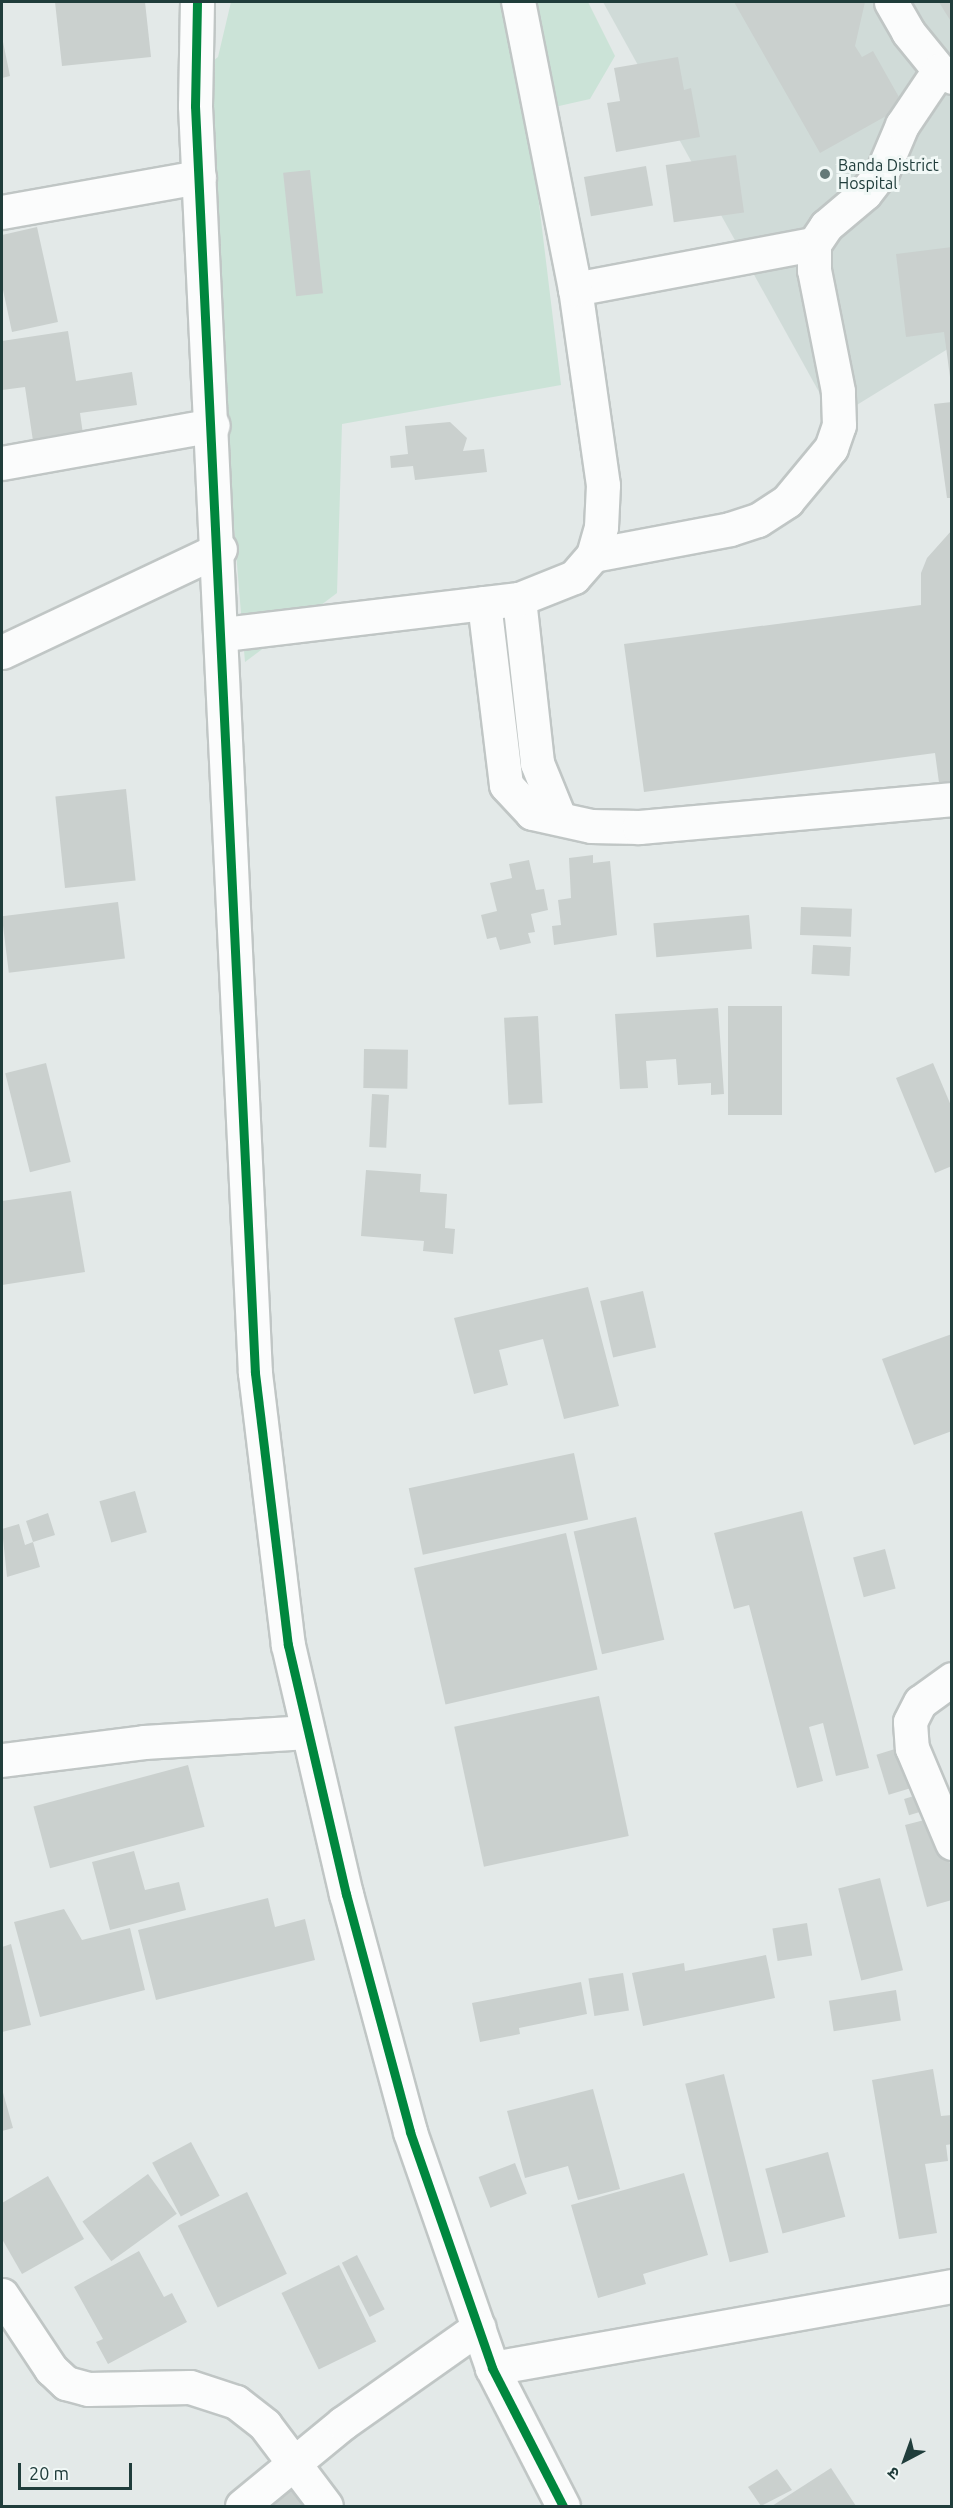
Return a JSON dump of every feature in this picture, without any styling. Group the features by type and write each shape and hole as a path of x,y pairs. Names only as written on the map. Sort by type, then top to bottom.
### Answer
{"street":[{"path":"197,2 199,177 224,634 255,1373 288,1645 346,1894 410,2132 492,2368 563,2506"},
{"path":"224,634 519,599 574,577 593,555 601,527 603,484 575,289 518,2"},
{"path":"593,555 730,529 758,520 787,501 831,448 839,425 838,391 814,270 814,244 826,226 865,193 883,170 902,125 945,74 908,32 891,2"},
{"path":"2,212 199,177"},
{"path":"575,289 814,244"},
{"path":"2,463 213,425"},
{"path":"2,652 220,549"},
{"path":"519,599 537,764 559,817"},
{"path":"484,603 506,785 532,813 559,817 591,826 639,827 951,799"},
{"path":"951,1679 920,1702 910,1722 912,1748 951,1843"},
{"path":"2,1760 144,1742 308,1732"},
{"path":"492,2368 951,2286"},
{"path":"2,2295 51,2369 66,2383 88,2389 190,2387 236,2402 265,2425 297,2463 326,2506"},
{"path":"242,2506 343,2423 478,2327"}],"shaded area":[{"name":"Banda District Hospital","path":"603,2 951,2 951,347 834,419"}],"green space":[{"path":"231,2 588,2 615,56 590,99 528,113 561,385 342,424 337,593 245,662 197,74 218,57"}],"building":[{"path":"55,2 145,2 151,57 62,66"},
{"path":"734,2 865,2 855,46 862,57 873,51 904,106 820,153"},
{"path":"939,2 952,2 952,23 945,12"},
{"path":"2,37 10,76 2,78"},
{"path":"678,57 684,90 691,88 700,137 616,152 607,103 620,101 614,68"},
{"path":"736,155 744,212 674,222 666,165"},
{"path":"646,166 653,205 591,216 584,177"},
{"path":"310,170 323,293 296,296 283,173"},
{"path":"37,227 58,322 12,332 2,285 2,235"},
{"path":"952,247 952,377 950,377 944,332 906,337 896,254"},
{"path":"68,331 76,381 132,372 137,405 80,413 83,434 33,441 25,387 2,390 2,341"},
{"path":"952,402 952,498 947,498 934,404"},
{"path":"450,422 467,438 463,451 484,449 487,472 415,480 413,466 391,468 390,456 408,454 405,426"},
{"path":"952,530 952,789 940,790 935,753 644,792 624,644 921,605 921,573 927,558"},
{"path":"126,789 136,880 65,888 55,796"},
{"path":"593,855 593,863 610,861 617,935 554,945 552,926 561,925 558,900 571,898 569,858"},
{"path":"529,860 536,890 544,889 548,910 531,914 535,932 528,933 531,943 500,950 496,937 487,939 481,915 497,911 490,883 512,878 509,864"},
{"path":"118,902 125,959 9,973 2,916"},
{"path":"801,907 852,909 851,937 800,935"},
{"path":"749,915 752,949 656,957 653,923"},
{"path":"813,945 851,947 849,976 811,974"},
{"path":"728,1006 782,1006 782,1115 728,1115"},
{"path":"718,1008 724,1094 711,1095 711,1083 678,1085 676,1059 646,1061 648,1088 620,1089 615,1014"},
{"path":"538,1016 543,1103 509,1105 504,1018"},
{"path":"364,1049 408,1050 407,1089 363,1088"},
{"path":"46,1063 71,1162 30,1172 5,1073"},
{"path":"933,1063 952,1108 952,1166 935,1173 896,1078"},
{"path":"372,1094 389,1095 386,1148 369,1147"},
{"path":"366,1170 421,1174 420,1192 447,1194 445,1228 455,1229 453,1254 423,1251 424,1241 361,1236"},
{"path":"71,1191 85,1272 2,1285 2,1201"},
{"path":"588,1287 619,1406 564,1419 543,1339 499,1350 508,1385 474,1394 454,1318"},
{"path":"643,1291 656,1348 613,1357 600,1301"},
{"path":"952,1334 952,1431 914,1445 882,1359"},
{"path":"574,1453 588,1520 423,1555 409,1488"},
{"path":"135,1491 147,1532 111,1543 99,1501"},
{"path":"802,1511 869,1768 836,1776 823,1723 809,1727 823,1781 797,1788 749,1605 734,1609 714,1533"},
{"path":"48,1513 55,1535 33,1542 26,1521"},
{"path":"636,1517 664,1640 602,1654 574,1531"},
{"path":"19,1524 25,1545 33,1542 40,1567 7,1577 2,1529"},
{"path":"566,1533 597,1669 445,1705 414,1568"},
{"path":"885,1549 896,1589 864,1597 853,1558"},
{"path":"599,1696 629,1836 484,1867 454,1727"},
{"path":"908,1745 920,1785 889,1795 876,1755"},
{"path":"188,1765 205,1827 50,1868 33,1806"},
{"path":"927,1792 932,1808 909,1815 904,1799"},
{"path":"936,1817 952,1870 952,1900 927,1907 905,1825"},
{"path":"134,1851 145,1890 179,1882 186,1910 110,1930 92,1862"},
{"path":"880,1878 903,1970 861,1981 838,1888"},
{"path":"268,1898 275,1927 305,1919 315,1960 156,2000 138,1930"},
{"path":"64,1909 82,1940 130,1928 145,1990 40,2017 14,1922"},
{"path":"807,1923 812,1956 778,1961 772,1928"},
{"path":"11,1944 31,2025 2,2032 2,1947"},
{"path":"766,1955 775,1998 643,2026 632,1973 684,1963 685,1971"},
{"path":"623,1973 629,2011 594,2016 588,1978"},
{"path":"581,1982 587,2014 519,2028 520,2034 480,2042 472,2003"},
{"path":"896,1990 901,2021 834,2031 829,2001"},
{"path":"933,2069 941,2116 952,2115 952,2144 946,2145 948,2161 925,2164 937,2233 899,2239 872,2080"},
{"path":"724,2074 769,2253 730,2262 685,2084"},
{"path":"2,2089 13,2128 2,2131"},
{"path":"593,2089 620,2189 578,2200 568,2166 525,2178 507,2111"},
{"path":"191,2142 220,2196 181,2217 152,2163"},
{"path":"828,2152 845,2217 783,2234 765,2169"},
{"path":"515,2163 527,2194 490,2208 479,2177"},
{"path":"684,2173 708,2255 643,2274 646,2284 598,2298 571,2205"},
{"path":"148,2174 177,2214 111,2261 82,2222"},
{"path":"48,2176 84,2239 22,2274 2,2239 2,2203"},
{"path":"247,2192 287,2274 218,2308 178,2226"},
{"path":"139,2251 164,2297 172,2293 187,2322 108,2364 96,2342 103,2339 74,2287"},
{"path":"357,2255 385,2309 370,2317 342,2263"},
{"path":"339,2265 376,2341 319,2369 281,2293"},
{"path":"831,2468 856,2506 772,2506"},
{"path":"777,2469 792,2490 761,2506 748,2487"},
{"path":"298,2484 314,2506 268,2506"}],"cycle path":[{"path":"197,2 195,106 255,1373 288,1645 346,1894 410,2132 492,2368 563,2506"}],"place":[{"name":"Banda District Hospital","path":"825,174"}]}
